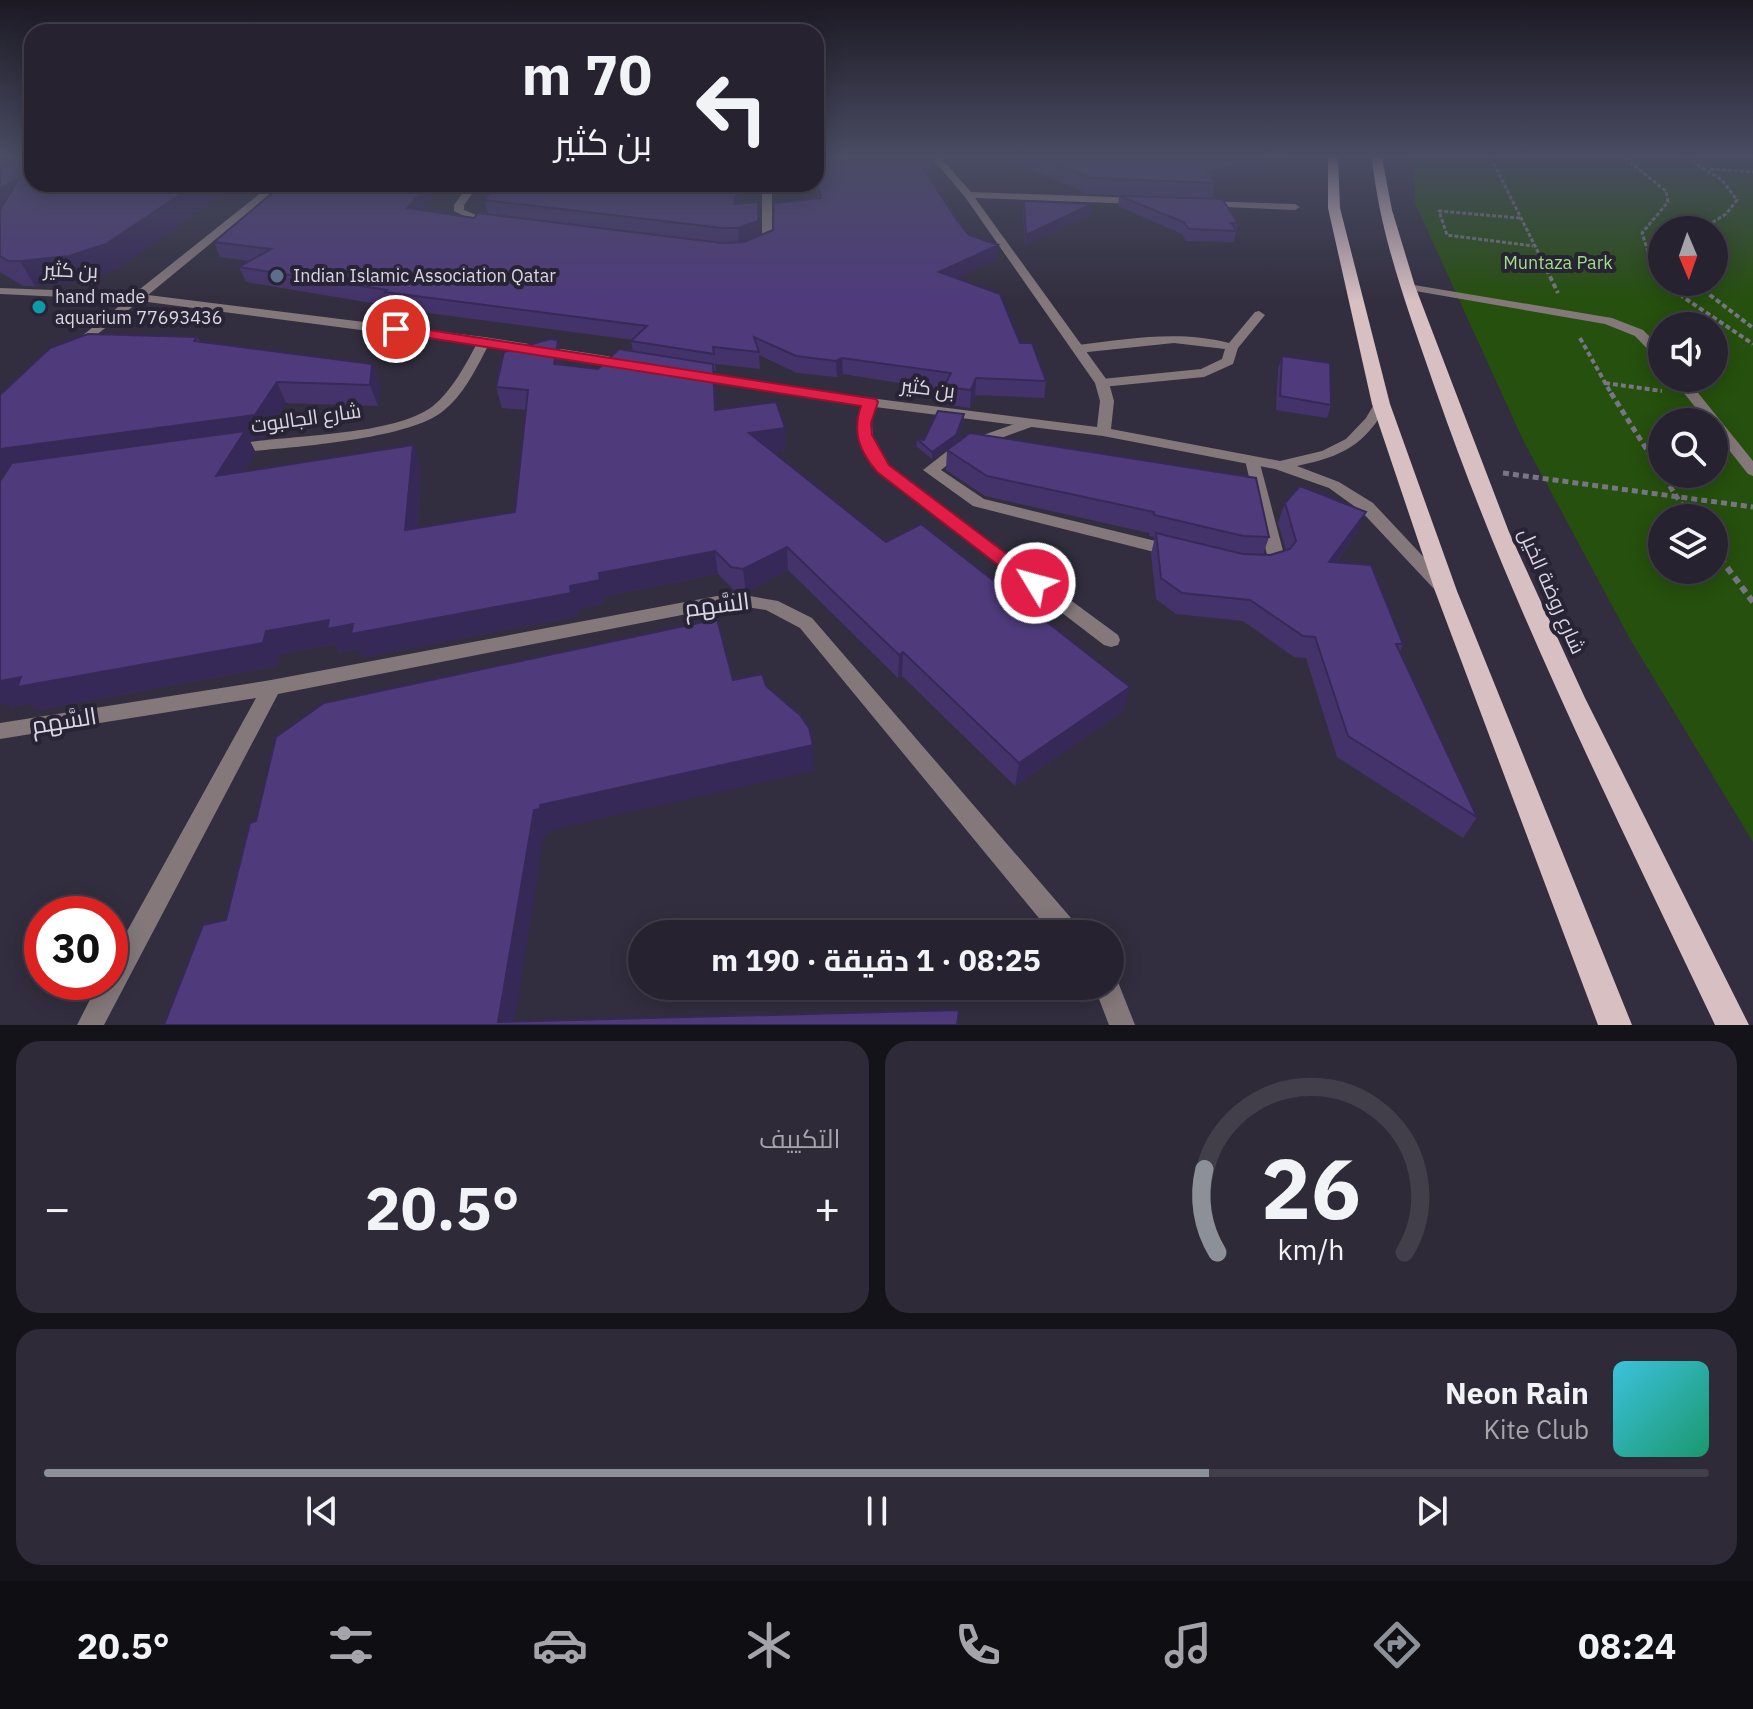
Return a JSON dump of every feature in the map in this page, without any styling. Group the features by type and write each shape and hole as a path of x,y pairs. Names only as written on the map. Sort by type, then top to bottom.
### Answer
{"main road":[{"path":"1334,206 1381,404 1446,591 1615,1025"},
{"name":"شارع روضة الخيل","path":"1384,206 1450,409 1525,596 1732,1025"}],"street":[{"path":"69,352 251,206"},
{"path":"459,206 463,215 501,226"},
{"path":"741,252 767,243 767,206"},
{"path":"976,206 1102,383 1107,401 1103,432"},
{"path":"1264,206 1295,207"},
{"path":"1408,287 1608,321 1639,333 1648,342"},
{"name":"بن كثير","path":"0,291 139,296 484,341 638,365"},
{"path":"1102,383 1204,373 1228,361 1232,347 1259,315"},
{"path":"1078,349 1175,337 1208,340 1232,347"},
{"name":"شارع الجالبوت","path":"219,451 416,421 444,402 484,341"},
{"name":"بن كثير","path":"685,373 870,402 1103,432 1279,465 1334,485 1367,507 1446,591"},
{"path":"1691,392 1753,471"},
{"path":"870,402 863,423 864,435 874,458 883,469 1111,640"},
{"name":"بن كثير","path":"1279,465 1325,456 1360,438 1381,404"},
{"path":"1029,423 960,448 931,470 979,503 1191,556"},
{"path":"1245,567 1270,567 1277,562 1252,460"},
{"name":"السَّهم","path":"0,731 271,688 722,601 762,600 786,609 806,623 1056,920"},
{"path":"90,1025 271,688"},
{"path":"1112,1000 1122,1025"}],"path":[{"path":"1520,218 1439,211 1447,235 1534,246"},
{"path":"1648,226 1642,233 1648,255"},
{"path":"1682,296 1753,344"},
{"path":"1711,296 1753,328"},
{"path":"1604,383 1693,395"},
{"path":"1474,469 1753,507"},
{"path":"1728,569 1753,602"}],"green space":[{"name":"Muntaza Park","path":"1416,206 1753,206 1753,842 1630,639 1522,438"}],"building":[{"path":"2,206 163,206 106,244 69,256 20,261 8,261 0,256"},
{"path":"257,206 409,206 407,208 474,218 478,213 722,243 744,242 773,230 774,206 948,206 969,235 998,245 939,272 1000,294 1020,343 1032,343 1046,381 976,378 971,390 944,387 951,373 842,358 836,361 796,356 754,337 759,352 713,347 714,354 631,341 647,326 385,292 387,290 239,267 271,249 214,242"},
{"path":"534,206 758,206 758,221 738,228"},
{"path":"1024,206 1088,206 1026,235"},
{"path":"1144,206 1227,206 1238,223 1231,223 1237,231 1189,229 1184,222"},
{"path":"88,334 197,337 194,341 372,364 370,385 277,382 255,415 0,449 0,395 50,348"},
{"path":"550,339 558,340 554,364 598,369 619,349 713,364 715,410 776,402 785,428 749,433 886,542 921,524 1130,687 1019,763 903,652 899,655 787,547 743,569 731,567 715,551 599,573 600,580 570,586 571,593 351,634 353,624 327,629 329,620 266,631 263,643 17,687 21,677 0,681 0,481 12,463 245,431 216,476 413,445 405,530 515,512 528,390 496,387 504,352"},
{"path":"1282,356 1330,363 1331,405 1280,396"},
{"path":"938,411 964,414 956,435 932,452 917,439 924,440"},
{"path":"970,433 1256,478 1269,537 1243,536 1154,515 1154,512 987,476 947,450"},
{"path":"1300,486 1366,512 1329,562 1371,565 1403,644 1396,644 1477,817 1348,736 1315,637 1303,636 1250,600 1182,593 1161,578 1156,533 1243,554 1270,555 1290,549 1296,541 1285,503"},
{"path":"717,619 733,680 762,674 766,686 800,715 809,728 813,745 540,805 540,809 534,810 498,1022 959,1010 957,1025 164,1025 203,925 226,920 250,823 256,821 276,737 324,703"}],"place":[{"name":"Indian Islamic Association Qatar","path":"277,276"},
{"name":"hand made aquarium 77693436","path":"39,307"}],"route":[{"path":"396,329 870,402 863,423 864,435 867,446 883,469 1035,583"}]}
